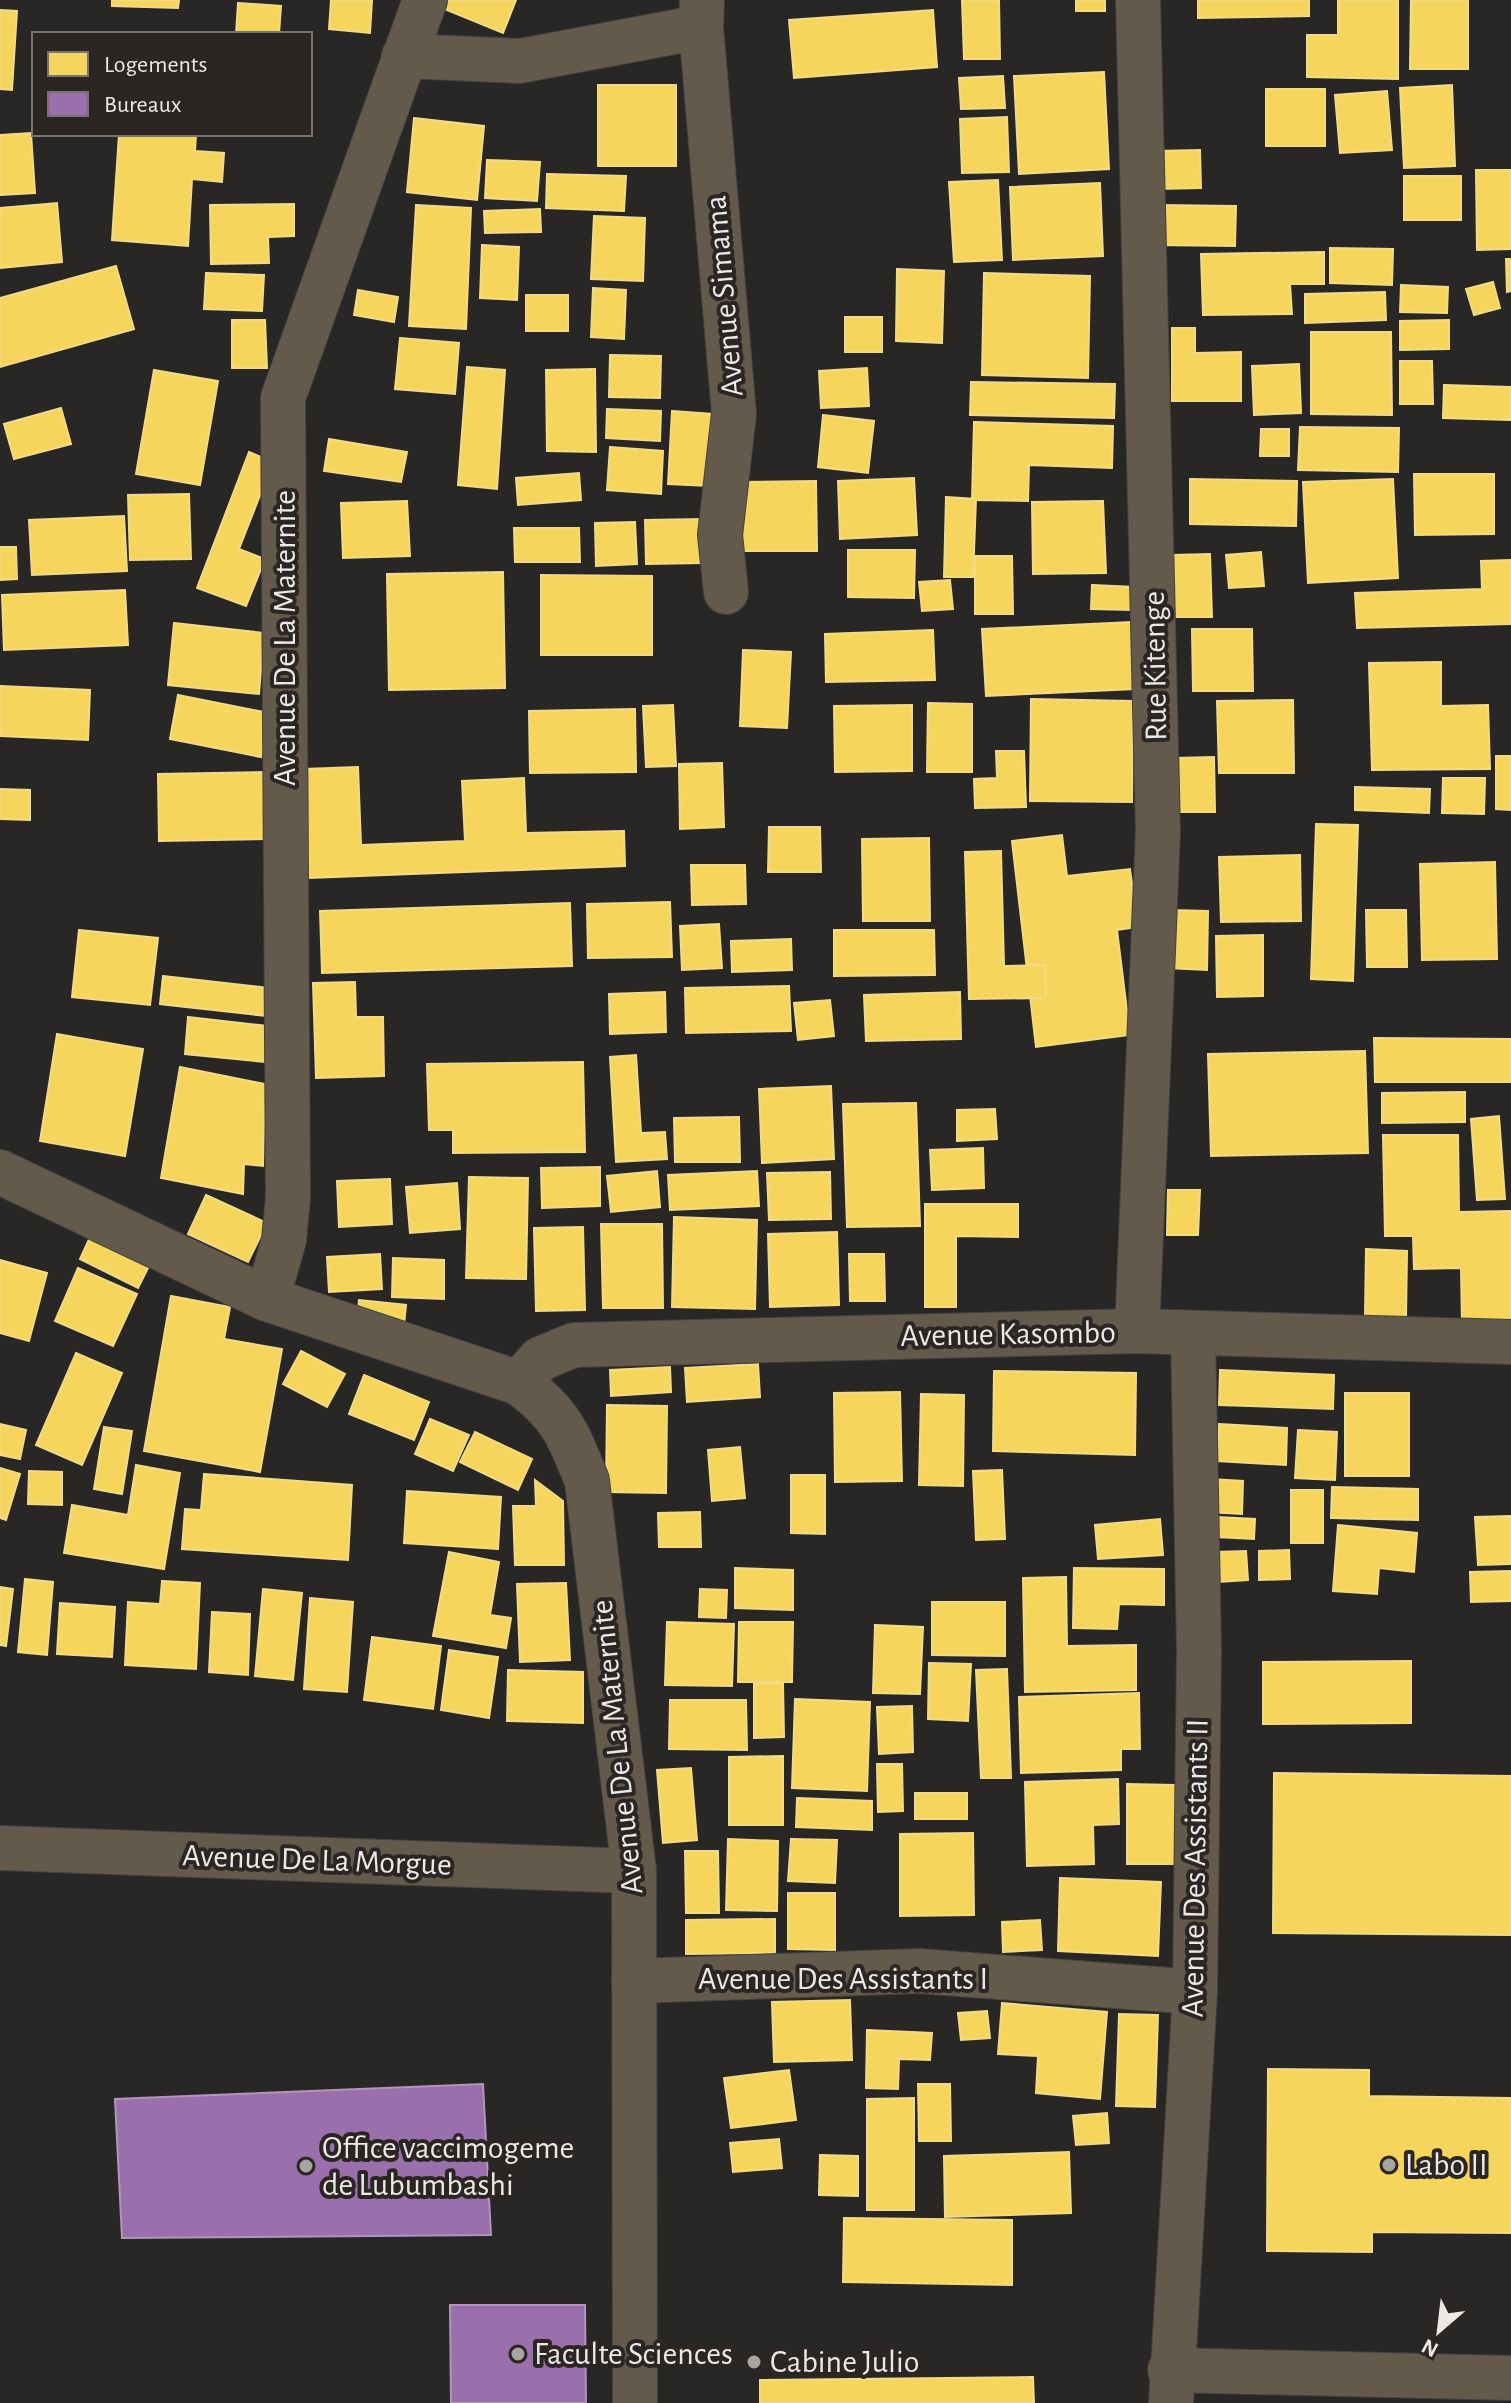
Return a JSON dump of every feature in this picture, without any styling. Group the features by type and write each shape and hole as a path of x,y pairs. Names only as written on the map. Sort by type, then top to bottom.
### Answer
{"street":[{"name":"Avenue De La Maternite","path":"267,1299 284,1240 288,1197 283,398 425,0"},
{"name":"Rue Kitenge","path":"1137,1331 1158,831 1138,0"},
{"path":"404,56 520,61 701,13"},
{"name":"Avenue Simama","path":"701,13 734,414 720,535 726,592"},
{"name":"Avenue De La Maternite","path":"0,1172 267,1299 519,1383 549,1405 568,1434 587,1481 634,1871 635,2403"},
{"name":"Avenue Kasombo","path":"519,1383 540,1359 574,1345 1137,1331 1511,1342"},
{"name":"Avenue Des Assistants II","path":"1171,2386 1195,1992 1199,1651 1193,1333"},
{"name":"Avenue De La Morgue","path":"0,1848 634,1871"},
{"name":"Avenue Des Assistants I","path":"634,1981 919,1971 1195,1992"},
{"path":"1171,2386 1511,2378"}],"building: Logements":[{"path":"112,0 179,0 178,8 112,6"},
{"path":"331,0 372,0 370,33 329,29"},
{"path":"445,0 516,0 503,33 442,8"},
{"path":"962,0 999,0 1000,59 964,59"},
{"path":"1076,0 1105,0 1105,11 1076,11"},
{"path":"1198,0 1309,0 1309,16 1198,18"},
{"path":"1338,0 1398,0 1398,79 1307,77 1307,35 1338,35"},
{"path":"1411,0 1468,0 1468,69 1410,69"},
{"path":"238,3 281,6 279,32 236,32"},
{"path":"0,10 17,11 12,90 0,89"},
{"path":"933,10 937,67 794,78 789,20"},
{"path":"1104,72 1109,169 1019,174 1014,76"},
{"path":"1003,76 1005,108 961,109 959,78"},
{"path":"598,85 676,85 676,166 598,166"},
{"path":"1452,85 1455,166 1404,168 1400,88"},
{"path":"1266,89 1325,89 1325,146 1266,146"},
{"path":"1387,91 1392,150 1340,153 1335,95"},
{"path":"1007,117 1009,172 962,173 960,119"},
{"path":"414,118 484,126 477,200 407,192"},
{"path":"31,133 35,193 0,195 0,135"},
{"path":"119,136 196,136 195,151 224,153 222,182 192,179 188,246 112,240"},
{"path":"1200,150 1201,188 1156,189 1155,151"},
{"path":"487,160 540,162 537,201 485,198"},
{"path":"1476,170 1511,170 1511,249 1477,250"},
{"path":"547,174 626,176 624,211 546,208"},
{"path":"1404,176 1461,176 1461,220 1404,220"},
{"path":"998,180 1002,260 954,262 949,182"},
{"path":"1100,183 1103,256 1013,260 1010,187"},
{"path":"57,203 62,262 0,268 0,208"},
{"path":"294,204 294,236 268,237 269,263 211,264 210,205"},
{"path":"416,205 471,208 466,329 409,326"},
{"path":"1159,205 1236,206 1235,246 1157,245"},
{"path":"540,209 541,232 485,233 484,211"},
{"path":"594,216 645,218 643,281 591,279"},
{"path":"482,245 519,247 517,300 480,298"},
{"path":"1330,248 1393,249 1392,285 1330,283"},
{"path":"1324,252 1324,284 1290,284 1292,314 1203,315 1201,254"},
{"path":"1506,259 1511,259 1511,291 1507,292"},
{"path":"116,266 134,329 0,367 0,298"},
{"path":"897,269 944,271 942,343 896,341"},
{"path":"206,273 264,275 262,311 204,309"},
{"path":"984,273 1090,276 1088,378 982,375"},
{"path":"1493,282 1500,308 1474,315 1466,289"},
{"path":"1401,285 1448,287 1447,313 1400,312"},
{"path":"593,288 626,290 624,339 591,337"},
{"path":"358,290 398,297 394,322 354,315"},
{"path":"1385,292 1386,320 1305,323 1305,294"},
{"path":"526,295 568,295 568,331 526,331"},
{"path":"845,317 882,317 882,352 845,352"},
{"path":"232,320 265,320 267,368 232,368"},
{"path":"1449,320 1449,349 1400,350 1400,321"},
{"path":"1172,328 1195,328 1195,353 1241,352 1241,401 1172,401"},
{"path":"1311,332 1391,332 1392,415 1311,414"},
{"path":"400,338 459,343 455,394 395,389"},
{"path":"610,355 661,356 660,398 609,397"},
{"path":"1400,361 1432,361 1433,404 1400,404"},
{"path":"1299,364 1301,413 1254,415 1252,366"},
{"path":"467,367 505,370 497,489 458,485"},
{"path":"867,368 869,406 821,408 819,371"},
{"path":"595,369 596,452 547,451 546,370"},
{"path":"154,370 218,381 200,485 136,474"},
{"path":"971,382 1115,384 1114,418 970,415"},
{"path":"1444,385 1511,387 1511,420 1443,418"},
{"path":"61,408 71,444 14,459 4,424"},
{"path":"607,409 661,411 660,441 606,438"},
{"path":"672,411 713,414 709,486 668,484"},
{"path":"823,415 874,421 868,473 818,467"},
{"path":"974,422 1113,426 1112,468 1029,465 1028,501 972,500"},
{"path":"1300,427 1399,428 1398,472 1298,470"},
{"path":"1261,429 1289,429 1289,456 1260,456"},
{"path":"329,439 407,452 401,482 324,471"},
{"path":"610,447 663,451 661,494 607,490"},
{"path":"249,452 273,462 239,549 265,559 246,606 197,588"},
{"path":"579,473 581,500 518,505 516,478"},
{"path":"1414,474 1494,474 1494,534 1415,535"},
{"path":"914,478 917,535 840,539 838,481"},
{"path":"1190,479 1297,481 1296,526 1190,524"},
{"path":"1393,479 1398,578 1308,583 1303,482"},
{"path":"816,481 817,551 742,551 740,482"},
{"path":"189,494 191,559 130,560 128,495"},
{"path":"946,497 976,499 973,577 944,577"},
{"path":"407,501 410,556 343,558 341,503"},
{"path":"1103,501 1106,573 1033,574 1032,502"},
{"path":"124,516 127,571 32,575 29,520"},
{"path":"704,519 705,563 646,564 645,520"},
{"path":"635,522 637,564 596,566 595,523"},
{"path":"514,528 579,528 580,562 515,562"},
{"path":"0,547 16,547 17,579 0,580"},
{"path":"848,550 915,550 914,598 848,597"},
{"path":"1261,552 1264,586 1229,588 1226,555"},
{"path":"1210,554 1212,617 1175,617 1173,555"},
{"path":"975,556 1012,556 1013,614 975,614"},
{"path":"1511,560 1511,624 1357,628 1355,593 1482,589 1481,561"},
{"path":"503,572 505,688 389,690 387,574"},
{"path":"541,575 652,576 652,655 541,655"},
{"path":"950,580 953,609 922,611 919,582"},
{"path":"1092,585 1135,587 1133,610 1091,609"},
{"path":"125,590 128,645 4,650 2,595"},
{"path":"1131,622 1135,689 986,696 982,629"},
{"path":"174,623 264,633 259,694 168,685"},
{"path":"1192,629 1252,629 1253,691 1193,691"},
{"path":"933,630 935,680 826,682 825,634"},
{"path":"743,650 791,652 787,728 740,726"},
{"path":"1441,662 1441,706 1488,705 1490,769 1372,770 1369,663"},
{"path":"0,686 90,690 88,740 0,736"},
{"path":"178,695 269,713 261,757 170,739"},
{"path":"1031,699 1133,701 1132,802 1030,801"},
{"path":"1293,700 1294,773 1219,773 1217,701"},
{"path":"928,703 972,704 972,772 927,772"},
{"path":"673,705 676,766 646,767 643,706"},
{"path":"912,705 912,771 835,772 834,706"},
{"path":"635,709 636,772 530,773 529,711"},
{"path":"996,751 1024,751 1026,807 975,808 974,779 997,778"},
{"path":"1496,756 1511,756 1511,810 1496,809"},
{"path":"1214,757 1215,812 1176,812 1175,758"},
{"path":"722,763 724,827 680,829 679,764"},
{"path":"358,767 361,845 465,841 462,781 524,778 526,833 624,831 625,866 309,878 304,769"},
{"path":"269,772 270,839 159,841 158,774"},
{"path":"1443,778 1485,778 1484,814 1442,813"},
{"path":"1355,787 1430,789 1429,813 1355,810"},
{"path":"0,789 30,790 30,820 0,819"},
{"path":"1316,824 1358,825 1353,981 1311,979"},
{"path":"769,827 820,827 821,872 768,872"},
{"path":"1062,835 1067,876 1130,869 1138,927 1117,930 1130,1035 1036,1047 1012,841"},
{"path":"929,838 930,921 863,921 862,839"},
{"path":"1001,851 1004,966 1045,965 1046,998 969,999 965,852"},
{"path":"1300,855 1301,921 1221,922 1219,857"},
{"path":"1495,862 1497,959 1422,960 1420,864"},
{"path":"691,865 745,865 746,904 692,905"},
{"path":"670,902 672,957 588,958 587,904"},
{"path":"570,903 572,966 322,973 320,911"},
{"path":"1169,910 1208,911 1207,970 1167,968"},
{"path":"1366,910 1406,910 1407,967 1367,967"},
{"path":"719,924 722,968 682,970 680,926"},
{"path":"79,930 158,938 150,1005 72,997"},
{"path":"834,930 934,930 935,975 834,976"},
{"path":"1263,935 1263,996 1217,997 1216,936"},
{"path":"791,939 792,970 732,972 731,941"},
{"path":"163,976 269,988 266,1016 160,1004"},
{"path":"355,982 356,1017 383,1017 384,1076 316,1078 313,983"},
{"path":"789,986 791,1031 686,1033 685,988"},
{"path":"665,992 666,1032 610,1034 609,994"},
{"path":"960,992 961,1039 866,1041 864,995"},
{"path":"830,1000 834,1036 798,1040 794,1003"},
{"path":"188,1017 268,1026 265,1062 185,1054"},
{"path":"57,1034 143,1049 125,1156 40,1141"},
{"path":"1374,1038 1511,1039 1511,1082 1375,1082"},
{"path":"1365,1051 1368,1153 1211,1156 1208,1054"},
{"path":"636,1055 641,1133 665,1132 667,1159 616,1162 610,1057"},
{"path":"583,1062 585,1152 453,1153 453,1130 429,1130 427,1064"},
{"path":"180,1067 265,1084 263,1166 244,1164 243,1194 161,1178"},
{"path":"831,1086 834,1159 762,1163 759,1089"},
{"path":"1465,1092 1465,1122 1382,1123 1382,1093"},
{"path":"916,1103 920,1226 847,1227 843,1104"},
{"path":"995,1109 997,1139 957,1141 957,1110"},
{"path":"1499,1116 1505,1199 1477,1200 1471,1119"},
{"path":"739,1117 740,1162 675,1162 674,1118"},
{"path":"1383,1135 1458,1135 1459,1212 1511,1211 1511,1324 1462,1324 1461,1268 1414,1269 1413,1236 1385,1236"},
{"path":"983,1148 984,1188 932,1190 930,1150"},
{"path":"600,1167 600,1206 542,1208 541,1168"},
{"path":"657,1171 660,1207 611,1212 607,1176"},
{"path":"757,1171 759,1206 670,1210 668,1175"},
{"path":"830,1172 831,1219 769,1220 767,1173"},
{"path":"469,1177 528,1178 526,1279 466,1278"},
{"path":"390,1179 392,1224 339,1227 337,1181"},
{"path":"457,1183 460,1229 410,1233 406,1187"},
{"path":"1168,1190 1200,1190 1198,1235 1167,1235"},
{"path":"206,1195 267,1223 248,1262 188,1234"},
{"path":"925,1204 1018,1204 1018,1237 956,1236 956,1307 925,1307"},
{"path":"674,1217 757,1220 755,1309 672,1307"},
{"path":"601,1224 662,1224 663,1308 603,1308"},
{"path":"583,1227 585,1310 536,1311 534,1228"},
{"path":"837,1232 839,1305 770,1307 768,1234"},
{"path":"90,1237 149,1266 138,1288 80,1259"},
{"path":"1366,1249 1407,1251 1406,1318 1365,1316"},
{"path":"380,1254 382,1289 329,1292 327,1257"},
{"path":"849,1254 884,1254 885,1301 850,1301"},
{"path":"393,1258 444,1260 444,1299 392,1297"},
{"path":"0,1260 47,1273 29,1341 0,1333"},
{"path":"78,1268 137,1294 113,1346 55,1321"},
{"path":"171,1296 230,1307 224,1339 282,1349 260,1472 144,1451"},
{"path":"359,1300 406,1305 404,1325 357,1320"},
{"path":"301,1351 345,1374 327,1407 283,1384"},
{"path":"76,1353 122,1373 82,1465 36,1445"},
{"path":"758,1364 760,1397 687,1402 685,1368"},
{"path":"670,1367 671,1392 611,1396 610,1370"},
{"path":"1220,1370 1334,1375 1333,1409 1219,1405"},
{"path":"994,1371 1136,1373 1135,1455 993,1451"},
{"path":"364,1375 429,1402 414,1440 349,1414"},
{"path":"900,1392 902,1481 835,1482 834,1393"},
{"path":"1345,1393 1409,1393 1409,1476 1345,1476"},
{"path":"921,1394 964,1395 963,1486 919,1485"},
{"path":"607,1405 667,1406 666,1493 606,1492"},
{"path":"430,1419 469,1435 453,1471 415,1454"},
{"path":"0,1424 26,1430 20,1459 0,1455"},
{"path":"1219,1424 1287,1428 1286,1465 1217,1461"},
{"path":"104,1427 132,1431 122,1494 94,1489"},
{"path":"1298,1430 1337,1432 1335,1480 1295,1478"},
{"path":"475,1432 532,1459 518,1490 460,1462"},
{"path":"740,1447 745,1498 712,1501 708,1450"},
{"path":"136,1465 180,1473 164,1569 64,1553 72,1505 128,1515"},
{"path":"0,1468 20,1474 6,1520 0,1518"},
{"path":"1002,1470 1005,1539 976,1540 973,1471"},
{"path":"29,1471 62,1472 62,1505 28,1504"},
{"path":"204,1474 352,1485 348,1560 182,1549 185,1509 201,1510"},
{"path":"791,1475 825,1475 825,1534 791,1533"},
{"path":"1210,1479 1243,1481 1242,1514 1208,1512"},
{"path":"535,1480 563,1501 564,1565 515,1565 513,1506 536,1506"},
{"path":"1332,1487 1418,1489 1418,1520 1331,1518"},
{"path":"1291,1490 1323,1490 1323,1543 1291,1543"},
{"path":"407,1491 501,1497 498,1549 404,1543"},
{"path":"700,1512 701,1547 659,1547 658,1513"},
{"path":"1511,1516 1511,1564 1478,1565 1475,1517"},
{"path":"1217,1517 1255,1519 1254,1539 1216,1537"},
{"path":"1160,1519 1163,1555 1098,1559 1095,1525"},
{"path":"1338,1525 1417,1533 1414,1572 1379,1568 1377,1594 1333,1591"},
{"path":"1289,1550 1290,1579 1259,1580 1259,1551"},
{"path":"1246,1551 1248,1580 1218,1582 1217,1552"},
{"path":"449,1552 499,1562 490,1615 511,1618 506,1648 433,1636"},
{"path":"735,1568 793,1570 793,1610 735,1608"},
{"path":"1074,1568 1164,1569 1164,1605 1119,1604 1117,1629 1073,1628"},
{"path":"1511,1571 1511,1601 1471,1602 1470,1572"},
{"path":"1066,1577 1067,1646 1136,1645 1136,1690 1025,1692 1023,1578"},
{"path":"25,1579 53,1582 47,1655 18,1652"},
{"path":"162,1581 200,1583 196,1669 125,1665 128,1602 160,1604"},
{"path":"566,1583 570,1660 520,1662 517,1584"},
{"path":"0,1587 13,1589 6,1646 0,1645"},
{"path":"263,1589 302,1593 293,1680 255,1676"},
{"path":"700,1589 727,1590 726,1618 699,1617"},
{"path":"310,1598 353,1602 347,1692 304,1689"},
{"path":"932,1602 1005,1602 1005,1656 932,1655"},
{"path":"60,1603 115,1607 112,1657 57,1654"},
{"path":"212,1612 250,1614 248,1675 209,1672"},
{"path":"667,1622 734,1624 732,1686 665,1685"},
{"path":"739,1622 793,1622 792,1682 738,1682"},
{"path":"875,1625 923,1627 920,1694 873,1693"},
{"path":"372,1637 441,1646 433,1709 364,1700"},
{"path":"449,1650 498,1657 489,1718 441,1710"},
{"path":"1411,1661 1411,1723 1263,1724 1263,1662"},
{"path":"929,1663 971,1664 968,1721 928,1719"},
{"path":"1007,1669 1011,1778 981,1778 976,1670"},
{"path":"508,1670 583,1672 583,1723 507,1721"},
{"path":"783,1683 784,1737 754,1738 754,1684"},
{"path":"1139,1693 1140,1749 1121,1749 1121,1770 1021,1773 1019,1697"},
{"path":"795,1699 870,1702 867,1791 792,1788"},
{"path":"670,1700 746,1700 747,1750 669,1749"},
{"path":"912,1706 913,1752 879,1754 877,1707"},
{"path":"783,1756 783,1825 729,1825 729,1757"},
{"path":"877,1764 902,1764 903,1811 878,1812"},
{"path":"691,1768 697,1840 663,1843 657,1770"},
{"path":"1274,1773 1511,1776 1511,1935 1273,1933"},
{"path":"1118,1779 1119,1824 1093,1825 1094,1864 1027,1866 1025,1782"},
{"path":"1127,1784 1175,1785 1175,1864 1127,1864"},
{"path":"915,1793 967,1793 967,1819 915,1819"},
{"path":"797,1798 872,1801 872,1830 796,1827"},
{"path":"973,1833 974,1915 900,1916 900,1834"},
{"path":"728,1839 778,1841 777,1911 726,1910"},
{"path":"791,1839 837,1840 835,1883 788,1881"},
{"path":"685,1851 718,1851 719,1913 686,1913"},
{"path":"1060,1878 1161,1882 1158,1956 1058,1951"},
{"path":"788,1893 835,1893 835,1950 788,1949"},
{"path":"775,1919 775,1953 686,1954 686,1920"},
{"path":"1040,1920 1042,1950 1003,1952 1002,1922"},
{"path":"850,2000 852,2060 774,2062 772,2002"},
{"path":"1002,2003 1107,2012 1100,2099 1036,2093 1038,2056 998,2054"},
{"path":"987,2011 990,2038 961,2040 958,2013"},
{"path":"1119,2014 1158,2015 1155,2107 1116,2106"},
{"path":"867,2030 932,2033 930,2060 899,2059 898,2089 866,2088"},
{"name":"Labo II","path":"1268,2069 1369,2070 1369,2096 1511,2098 1511,2233 1372,2232 1372,2252 1267,2251"},
{"path":"789,2070 796,2120 731,2128 724,2078"},
{"path":"918,2084 950,2084 951,2141 919,2141"},
{"path":"914,2098 914,2210 867,2210 867,2099"},
{"path":"1107,2113 1109,2143 1076,2145 1073,2116"},
{"path":"779,2139 782,2168 733,2172 730,2143"},
{"path":"1069,2152 1071,2213 945,2217 944,2156"},
{"path":"820,2155 858,2156 858,2196 819,2195"},
{"path":"844,2218 1012,2220 1012,2285 843,2282"},
{"path":"1033,2377 1034,2403 760,2403 760,2380"}],"building: Bureaux":[{"path":"483,2084 491,2235 122,2238 115,2099"},
{"name":"Faculte Sciences","path":"450,2305 585,2305 586,2403 451,2403"}],"place":[{"name":"Labo II","path":"1389,2165"},
{"name":"Office vaccimogeme de Lubumbashi","path":"306,2166"},
{"name":"Faculte Sciences","path":"518,2354"},
{"name":"Cabine Julio","path":"754,2362"}]}
